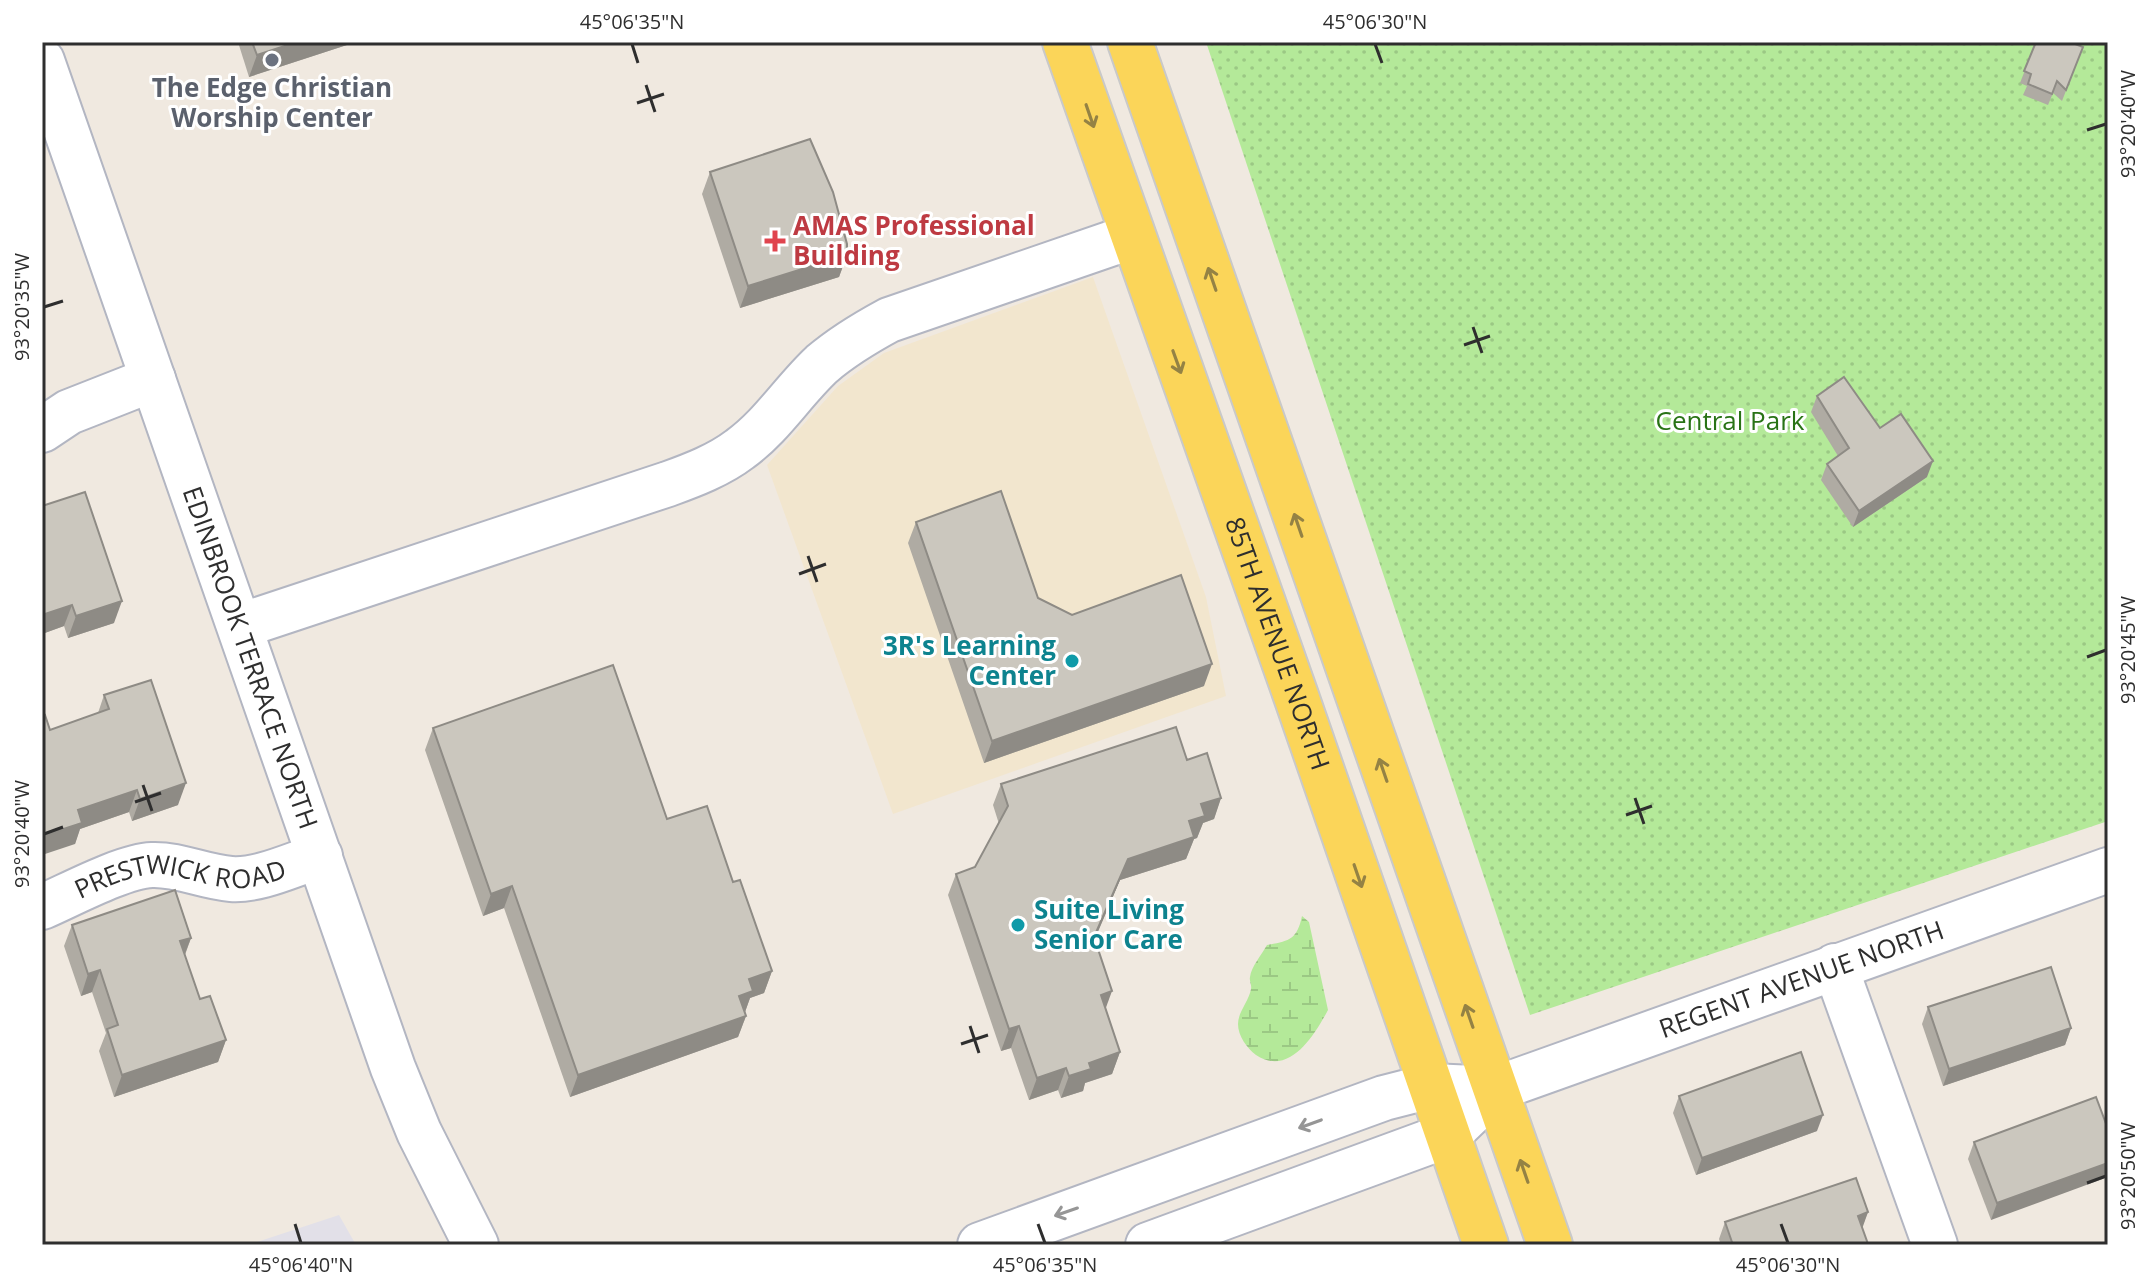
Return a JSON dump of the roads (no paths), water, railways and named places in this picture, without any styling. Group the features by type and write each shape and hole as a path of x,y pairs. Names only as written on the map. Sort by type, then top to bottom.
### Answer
{"main road":[{"name":"85TH AVENUE NORTH","path":"1065,42 1486,1245"},
{"path":"1130,42 1550,1245"}],"street":[{"name":"EDINBROOK TERRACE NORTH","path":"42,61 404,1094 448,1192 476,1245"},
{"path":"240,626 705,470 740,449 821,365 852,340 889,320 1133,236"},
{"path":"42,430 69,412 153,379"},
{"name":"PRESTWICK ROAD","path":"42,907 148,865 174,866 234,879 256,876 320,856"},
{"name":"REGENT AVENUE NORTH","path":"980,1245 1384,1098 1431,1086 1495,1089 2108,870"},
{"path":"1835,966 1935,1245"},
{"name":"REGENT AVENUE NORTH","path":"1148,1245 1448,1135 1495,1089"}],"place":[{"name":"The Edge Christian Worship Center","path":"272,60"},
{"name":"AMAS Professional Building","path":"775,241"},
{"name":"3R's Learning Center","path":"1072,661"},
{"name":"Suite Living Senior Care","path":"1018,925"}],"park label":[{"name":"Central Park","path":"1730,421"}]}
